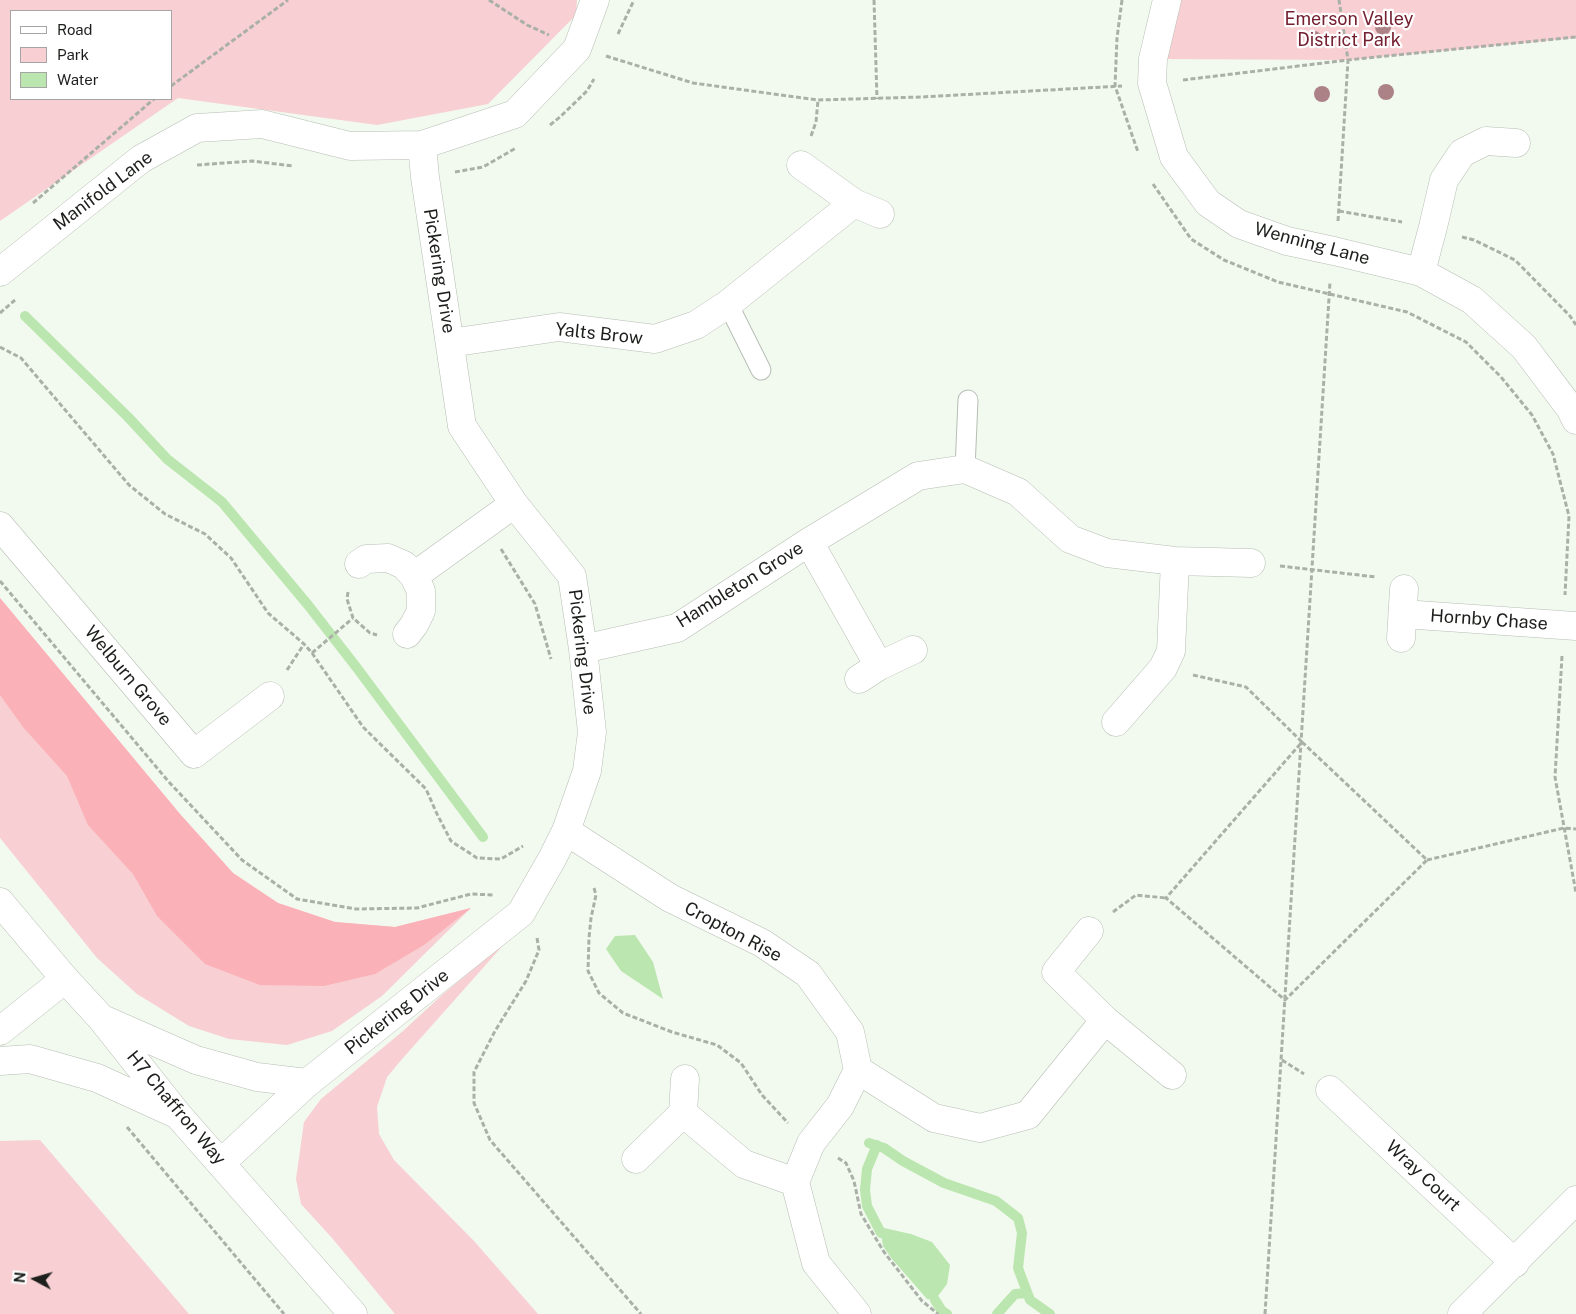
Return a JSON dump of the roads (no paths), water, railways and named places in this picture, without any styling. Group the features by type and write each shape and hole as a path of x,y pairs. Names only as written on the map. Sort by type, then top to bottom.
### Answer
{"street":[{"path":"422,145 515,114 577,49 595,0"},
{"name":"Wenning Lane","path":"1167,0 1153,59 1152,83 1174,157 1208,203 1239,224 1287,241 1334,250 1421,272 1472,300 1524,347 1574,411"},
{"name":"Manifold Lane","path":"0,272 141,159 197,128 262,124 350,146 422,145"},
{"path":"1421,272 1444,180 1462,153 1486,141 1516,143"},
{"name":"Pickering Drive","path":"221,1162 307,1083 521,914 566,831 587,771 592,732 583,649 572,576 514,504 462,426 425,177 422,145"},
{"path":"801,165 854,203 880,214"},
{"name":"Yalts Brow","path":"450,343 559,327 655,339 696,325 728,304 854,203"},
{"path":"965,469 1018,492 1070,539 1107,553 1175,560 1252,563"},
{"name":"Hambleton Grove","path":"583,649 677,628 809,542 918,476 965,469"},
{"path":"414,576 514,504"},
{"name":"Welburn Grove","path":"0,526 194,754 270,696"},
{"name":"Hambleton Grove","path":"809,542 869,673 913,650"},
{"path":"359,564 366,559 388,558 404,565 414,576 421,591 420,611 414,625 406,634"},
{"path":"1116,722 1163,668 1171,651 1175,560"},
{"name":"Hornby Chase","path":"1403,614 1570,626"},
{"name":"Cropton Rise","path":"566,831 670,898 762,943 808,974 850,1032 858,1070"},
{"name":"H7 Chaffron Way","path":"0,902 65,979 102,1018 178,1115 353,1314"},
{"path":"1089,931 1056,972 1105,1020 1172,1075"},
{"path":"0,1031 65,979"},
{"path":"102,1018 196,1060 256,1077 307,1083"},
{"path":"857,1314 816,1264 795,1182 811,1143 840,1106 858,1070 934,1118 980,1128 1028,1115 1105,1020"},
{"path":"0,1061 30,1059 97,1078 178,1115"},
{"path":"636,1159 683,1113 685,1079"},
{"name":"Wray Court","path":"1330,1090 1515,1262"},
{"path":"683,1113 744,1164 795,1182"},
{"path":"1462,1314 1576,1200"}],"lane":[{"path":"728,304 761,370"},
{"path":"965,469 968,400"}],"water":[{"path":"635,935 653,962 663,999 621,971 606,949 615,936"},
{"path":"884,1228 911,1234 932,1242 950,1265 947,1284 935,1300 927,1299 892,1259 883,1246 881,1233"}],"waterway":[{"path":"25,316 128,417 167,459 222,502 308,605 483,837"},
{"path":"869,1143 884,1148 903,1161 944,1183 996,1201 1018,1218 1022,1233 1018,1268 1030,1300 1050,1314"},
{"path":"877,1145 867,1169 865,1190 867,1206 881,1233"},
{"path":"997,1314 1015,1294 1027,1293"},
{"path":"935,1300 942,1311 947,1314"}],"park label":[{"name":"Emerson Valley District Park","path":"1349,29"}]}
